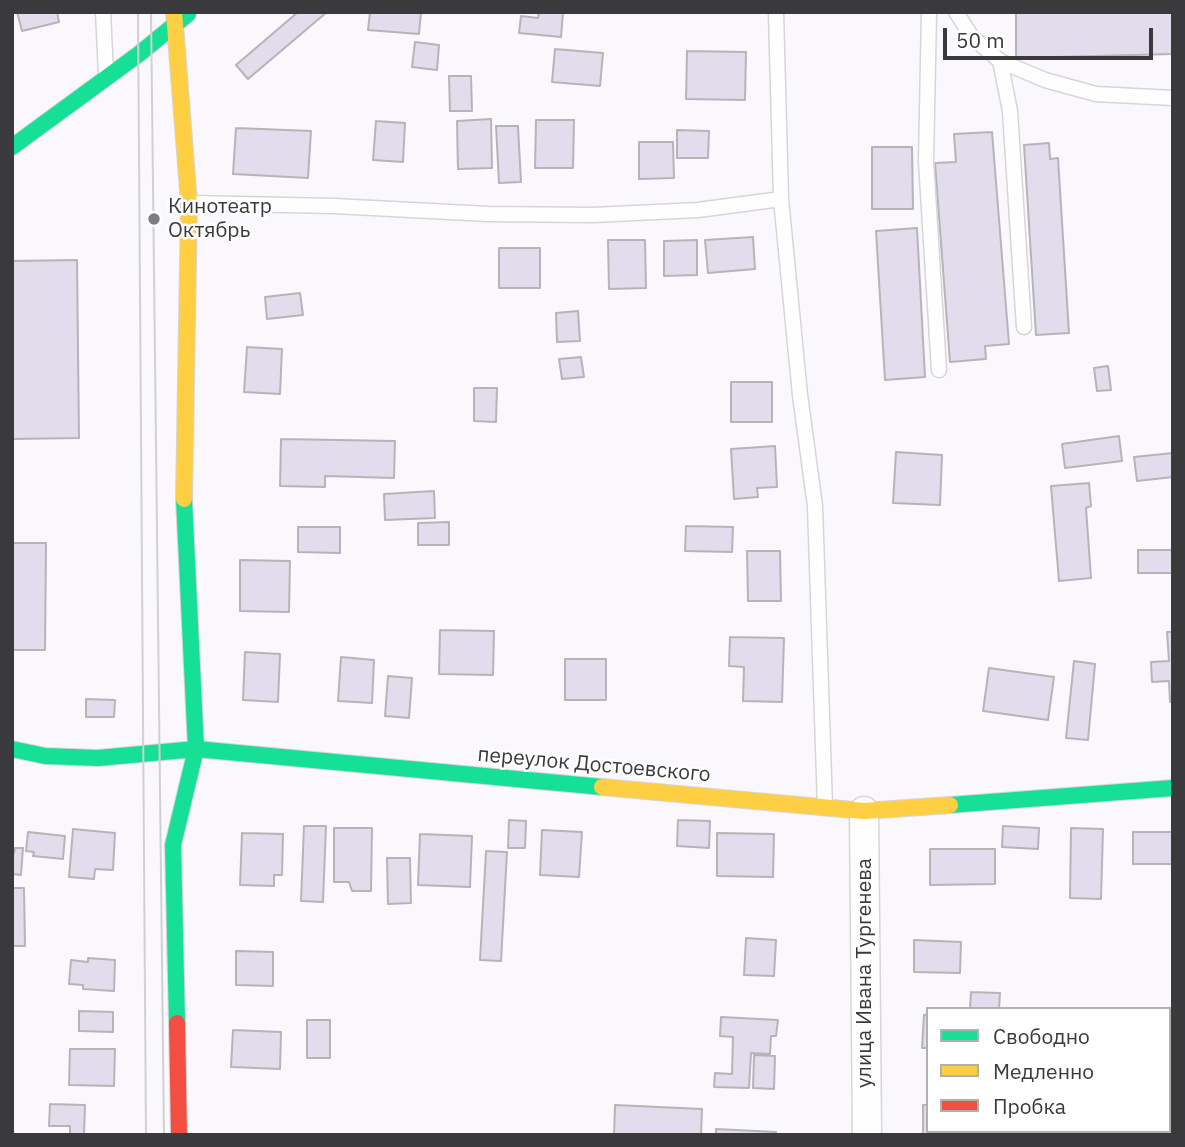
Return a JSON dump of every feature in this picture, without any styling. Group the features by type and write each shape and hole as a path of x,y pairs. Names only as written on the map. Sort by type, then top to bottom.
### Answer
{"street":[{"path":"12,147 106,78 174,19 190,12"},
{"path":"174,19 189,202 184,525 197,749 173,845 179,1135"},
{"name":"переулок Достоевского","path":"12,749 45,756 98,758 197,749 864,811 1173,788"},
{"name":"улица Ивана Тургенева","path":"864,811 867,1135"}],"lane":[{"path":"103,12 106,78"},
{"path":"776,12 781,199 793,333 815,506 825,807"},
{"path":"929,12 926,161 939,370"},
{"path":"956,12 972,37 1000,61 1045,80 1097,94 1173,98"},
{"path":"1000,61 1010,111 1024,327"},
{"path":"189,202 488,214 593,215 698,210 781,199"}],"building":[{"path":"17,12 57,12 59,22 22,31"},
{"path":"298,12 327,12 248,79 236,65"},
{"path":"370,12 421,12 419,34 368,30"},
{"path":"539,12 563,12 561,37 519,33 521,16 538,18"},
{"path":"1016,12 1173,12 1173,54 1016,58"},
{"path":"415,42 439,45 437,70 412,67"},
{"path":"555,49 603,53 600,86 552,82"},
{"path":"687,51 746,52 745,100 686,99"},
{"path":"449,76 471,76 472,111 450,111"},
{"path":"491,119 492,168 458,169 457,121"},
{"path":"536,120 574,120 573,168 535,168"},
{"path":"376,121 405,123 403,162 373,160"},
{"path":"496,126 518,126 521,182 499,183"},
{"path":"236,128 311,131 308,178 233,174"},
{"path":"677,130 709,131 708,158 677,158"},
{"path":"992,132 1009,344 985,346 986,359 950,362 935,163 956,162 954,134"},
{"path":"639,142 673,142 674,178 639,179"},
{"path":"1049,143 1050,159 1058,158 1069,333 1036,335 1024,145"},
{"path":"872,147 912,147 913,209 872,209"},
{"path":"917,228 925,377 885,380 876,231"},
{"path":"753,237 755,269 708,273 705,240"},
{"path":"608,240 645,240 646,288 609,289"},
{"path":"697,240 697,275 664,276 664,241"},
{"path":"499,248 540,248 540,288 499,288"},
{"path":"77,260 79,438 12,439 12,261"},
{"path":"300,293 303,315 267,319 265,297"},
{"path":"578,311 580,341 557,342 556,313"},
{"path":"247,347 282,349 280,394 244,392"},
{"path":"581,357 584,377 562,379 559,359"},
{"path":"1108,366 1111,390 1097,391 1094,368"},
{"path":"731,382 772,382 772,422 731,422"},
{"path":"474,388 497,388 496,422 474,421"},
{"path":"1119,436 1122,461 1065,468 1062,444"},
{"path":"281,439 395,441 394,478 325,476 325,487 280,486"},
{"path":"775,446 777,487 757,488 758,497 734,499 731,449"},
{"path":"896,452 942,455 940,505 893,503"},
{"path":"1173,453 1173,477 1137,481 1134,457"},
{"path":"1089,483 1091,506 1086,508 1091,578 1059,581 1051,486"},
{"path":"434,491 435,518 385,520 384,494"},
{"path":"449,522 449,545 418,545 418,523"},
{"path":"686,526 733,527 732,552 685,551"},
{"path":"298,527 340,527 340,553 298,552"},
{"path":"12,543 46,543 45,650 12,650"},
{"path":"1138,550 1173,550 1173,573 1138,573"},
{"path":"747,551 780,551 781,601 748,601"},
{"path":"240,560 290,561 289,612 240,611"},
{"path":"440,630 494,631 493,675 439,674"},
{"path":"1167,632 1173,632 1173,702 1170,702 1169,681 1152,682 1151,662 1169,661"},
{"path":"730,637 784,638 782,702 743,701 744,667 729,666"},
{"path":"245,652 280,654 278,702 243,700"},
{"path":"341,657 374,660 372,703 338,701"},
{"path":"565,659 606,659 606,700 565,700"},
{"path":"1074,661 1095,664 1088,740 1066,738"},
{"path":"989,668 1054,677 1048,720 983,711"},
{"path":"388,676 412,678 409,718 385,716"},
{"path":"86,699 115,700 114,717 86,717"},
{"path":"509,820 526,821 525,848 508,848"},
{"path":"678,820 710,821 709,848 677,846"},
{"path":"304,826 326,826 323,902 301,901"},
{"path":"1003,826 1039,828 1038,849 1002,847"},
{"path":"334,828 372,828 371,891 352,891 349,882 334,882"},
{"path":"1071,828 1103,829 1101,899 1070,898"},
{"path":"73,829 115,833 113,870 95,869 94,879 69,877"},
{"path":"542,830 582,832 579,877 540,875"},
{"path":"28,832 65,836 63,859 33,856 34,852 26,851"},
{"path":"1133,832 1173,832 1173,864 1133,864"},
{"path":"242,833 283,834 282,875 274,875 274,886 240,885"},
{"path":"717,833 774,834 773,877 717,876"},
{"path":"420,834 472,836 470,887 418,885"},
{"path":"15,848 23,848 21,875 12,874 12,853"},
{"path":"930,849 995,849 995,884 930,885"},
{"path":"486,851 507,852 501,961 480,960"},
{"path":"387,858 410,858 411,903 388,904"},
{"path":"12,888 24,888 25,946 12,946"},
{"path":"746,938 776,940 774,976 744,975"},
{"path":"914,940 961,942 960,973 914,972"},
{"path":"236,951 273,952 273,986 236,985"},
{"path":"88,958 115,960 114,991 83,989 83,985 69,984 71,960 88,962"},
{"path":"971,992 1000,993 999,1007 970,1007"},
{"path":"79,1011 113,1012 113,1032 79,1031"},
{"path":"924,1015 926,1015 926,1048 922,1048"},
{"path":"721,1017 778,1020 776,1036 771,1036 770,1054 751,1053 749,1088 714,1087 715,1073 732,1074 733,1037 720,1036"},
{"path":"307,1020 330,1020 330,1058 307,1058"},
{"path":"233,1030 281,1032 280,1069 231,1067"},
{"path":"70,1049 115,1049 114,1086 69,1085"},
{"path":"754,1055 775,1056 774,1089 753,1088"},
{"path":"50,1104 85,1105 84,1135 70,1135 70,1126 49,1126"},
{"path":"615,1105 702,1109 701,1135 614,1135"},
{"path":"923,1105 926,1105 926,1133 976,1133 976,1135 923,1135"},
{"path":"716,1129 776,1132 776,1135 716,1135"}],"tram line":[{"path":"138,12 146,1135"},
{"path":"151,12 164,1135"}],"traffic: fast":[{"path":"12,147 139,54 188,14"},
{"path":"177,1023 173,845 196,749 184,499"},
{"path":"12,749 45,756 98,758 196,749 602,787"},
{"path":"950,805 1173,788"}],"traffic: slow":[{"path":"174,12 189,203 184,499"},
{"path":"602,787 864,811 950,805"}],"traffic: jam":[{"path":"177,1023 179,1135"}],"place":[{"name":"Кинотеатр Октябрь","path":"154,219"}]}
